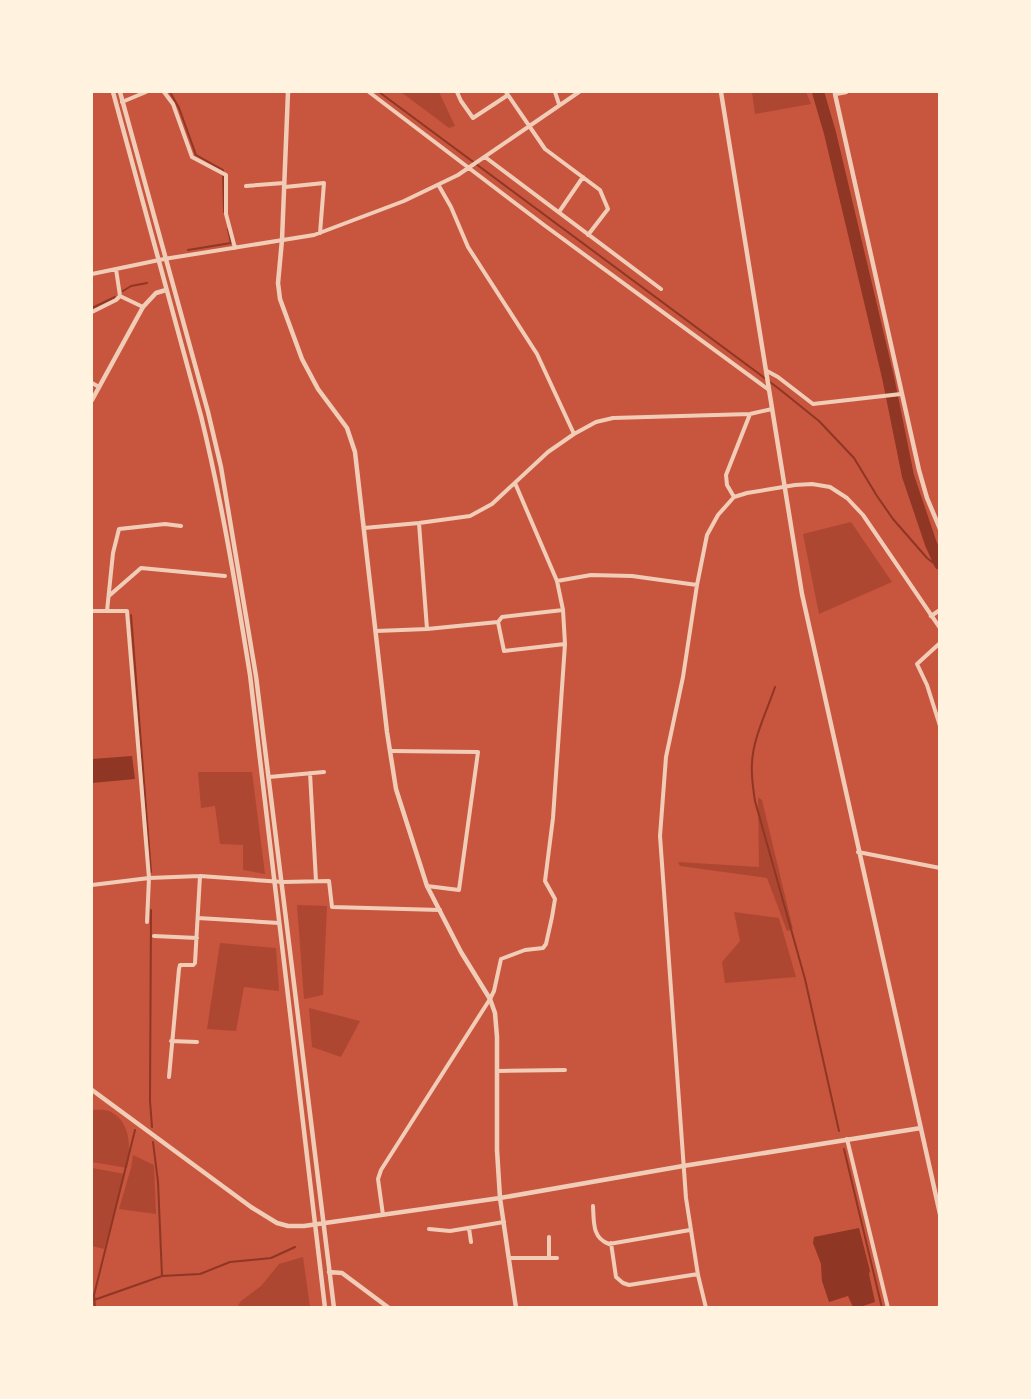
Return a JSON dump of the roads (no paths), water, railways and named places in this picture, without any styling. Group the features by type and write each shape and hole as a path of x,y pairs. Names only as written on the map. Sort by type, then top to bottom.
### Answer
{"street":[{"path":"113,92 201,416 229,554 250,675 325,1308"},
{"path":"120,92 221,467 256,676 334,1308"},
{"path":"122,102 146,92"},
{"path":"165,92 173,104 192,157 226,175 226,214 235,248"},
{"path":"288,92 285,185 278,283 280,299 302,358 318,389 347,428 357,464 396,789 427,886 490,999 495,1013 500,1198 516,1308"},
{"path":"369,92 769,388"},
{"path":"457,92 473,118 507,94 545,149 600,190 608,209 588,235"},
{"path":"555,92 559,104"},
{"path":"92,274 158,260 320,232 439,186 579,92"},
{"path":"721,92 802,594 939,1214"},
{"path":"846,92 835,94 901,394 927,498 939,529"},
{"path":"483,158 661,289"},
{"path":"559,212 583,177"},
{"path":"246,186 324,183 320,232"},
{"path":"439,186 451,207 468,247 537,354 574,434"},
{"path":"116,269 120,296"},
{"path":"92,400 143,308 156,293 166,290"},
{"path":"120,296 143,308"},
{"path":"92,312 120,296"},
{"path":"767,373 778,377 813,404 901,394"},
{"path":"92,383 99,387"},
{"path":"364,528 470,516 492,504 548,452 596,422 612,418 750,414 772,410"},
{"path":"734,497 727,485 726,476 750,414"},
{"path":"383,1215 378,1179 381,1170 490,999 501,959 525,950 543,948 552,917 555,899 545,881 553,818 565,644 563,610 557,581 515,483"},
{"path":"706,1308 690,1230 683,1166 679,1075 660,836 666,757 683,677 707,535 718,515 734,497 784,487 813,484 830,487 847,498 862,515 939,628"},
{"path":"419,523 427,629"},
{"path":"107,611 113,553 119,529 165,524 181,526"},
{"path":"110,595 141,568 225,576"},
{"path":"557,581 591,575 632,576 697,585"},
{"path":"376,631 427,629 498,621 502,617 563,610"},
{"path":"931,616 939,610"},
{"path":"92,611 127,612 148,878 147,922"},
{"path":"498,621 504,651 565,644"},
{"path":"939,643 917,664 927,685 939,726"},
{"path":"391,751 478,753 459,890 427,886"},
{"path":"269,777 324,772"},
{"path":"310,773 316,881"},
{"path":"858,852 939,868"},
{"path":"169,1077 179,969 180,965 195,963 200,876"},
{"path":"92,885 148,878 200,876 283,882 329,881 332,907 440,910"},
{"path":"198,918 279,922"},
{"path":"154,936 196,938"},
{"path":"171,1041 198,1042"},
{"path":"497,1071 565,1070"},
{"path":"92,1090 266,1216 288,1226 500,1198 921,1128"},
{"path":"847,1139 888,1308"},
{"path":"593,1206 595,1233 602,1241 612,1243 690,1230"},
{"path":"429,1229 450,1231 504,1222"},
{"path":"469,1228 471,1242"},
{"path":"549,1237 549,1258"},
{"path":"612,1243 616,1276 623,1283 629,1285 698,1274"},
{"path":"510,1258 557,1258"},
{"path":"330,1272 342,1273 389,1308"}],"waterway":[{"path":"170,92 179,108 196,155 223,170 224,212"},
{"path":"379,92 778,388 819,421 854,458 893,519 927,558 940,568"},
{"path":"818,92 830,133 888,377 908,476 940,564"},
{"path":"188,250 231,243 228,229"},
{"path":"123,291 131,286 147,283"},
{"path":"92,308 115,297"},
{"path":"131,615 151,872"},
{"path":"775,687 753,754 752,777 755,801 805,979 839,1131"},
{"path":"151,910 150,1101 152,1127"},
{"path":"95,1308 94,1295 135,1130"},
{"path":"153,1142 158,1182 162,1276"},
{"path":"844,1149 882,1308"},
{"path":"94,1300 162,1276 200,1274 230,1262 271,1258 295,1247"}]}
